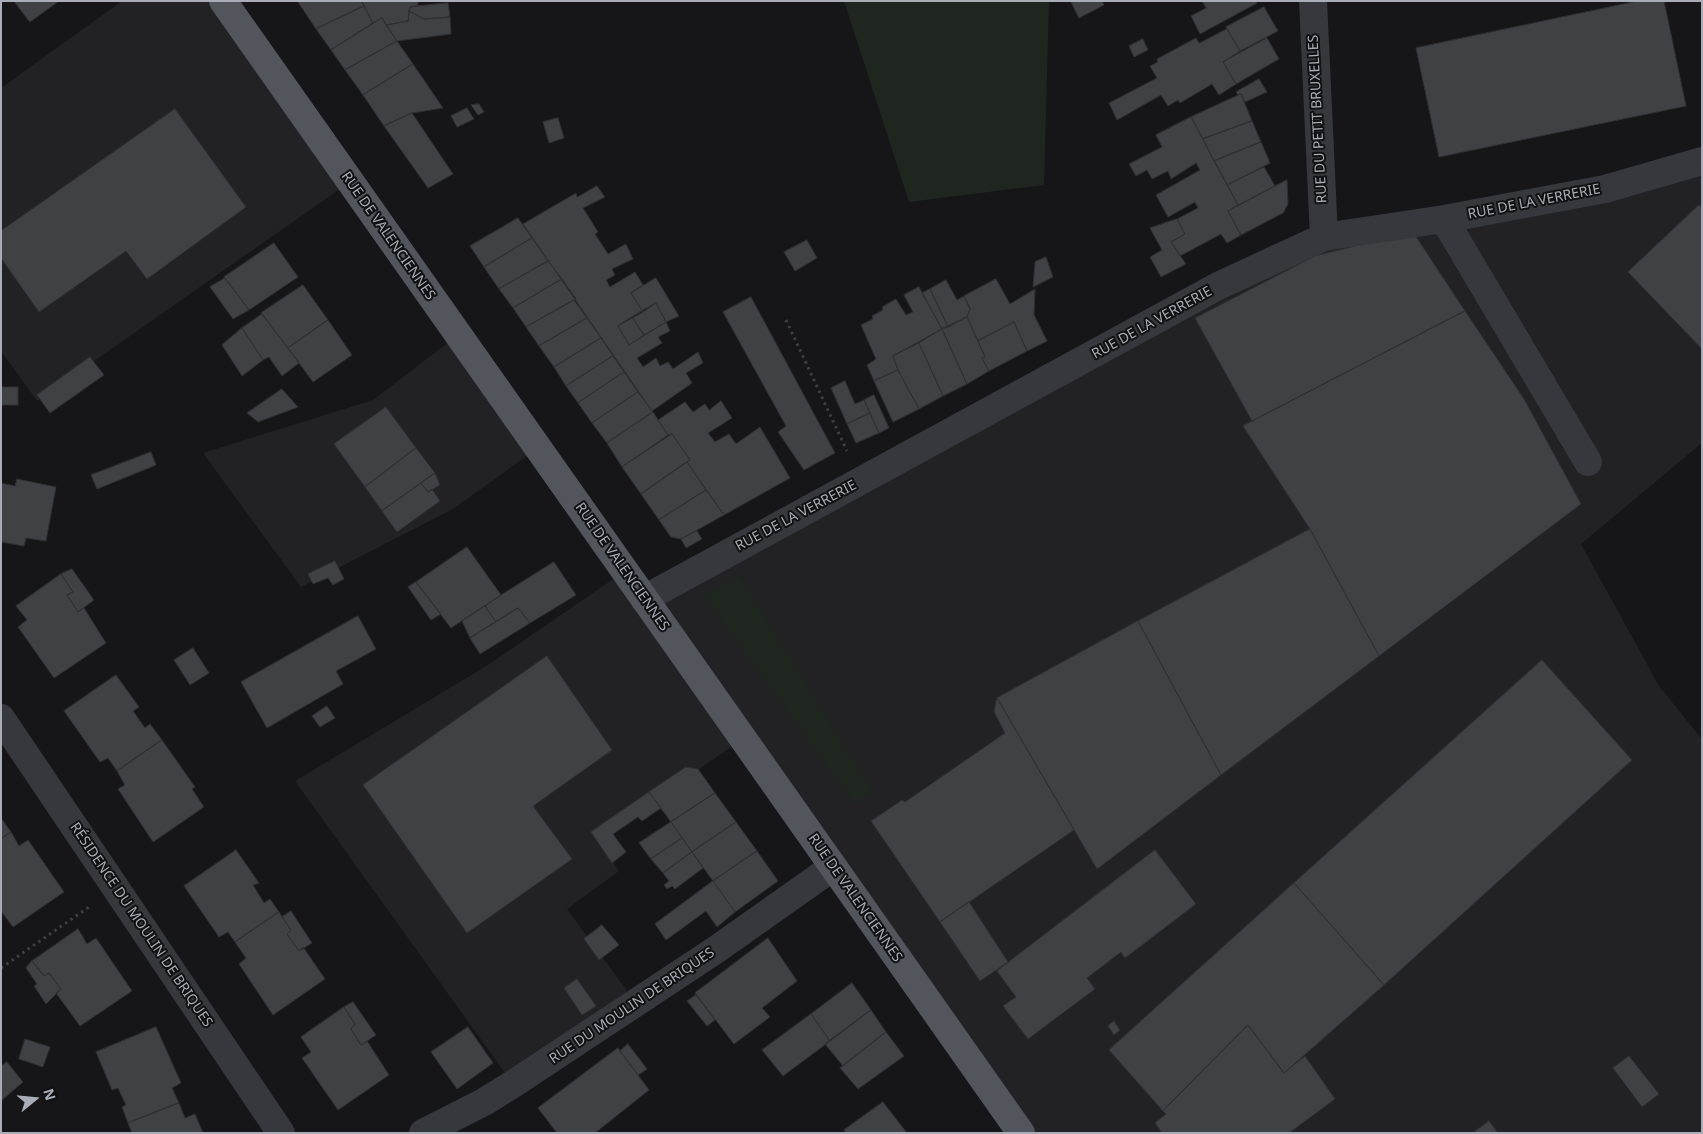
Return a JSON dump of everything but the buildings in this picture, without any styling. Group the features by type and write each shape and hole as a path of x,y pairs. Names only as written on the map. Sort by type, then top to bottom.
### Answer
{"main road":[{"name":"RUE DE VALENCIENNES","path":"223,1 1021,1133"}],"street":[{"name":"RUE DU PETIT BRUXELLES","path":"1313,1 1324,237"},
{"name":"RUE DE LA VERRERIE","path":"644,599 1218,286 1324,237 1444,219 1605,189 1702,162"},
{"path":"1444,219 1588,462"},
{"name":"RÉSIDENCE DU MOULIN DE BRIQUES","path":"1,718 282,1133"},
{"name":"RUE DU MOULIN DE BRIQUES","path":"423,1133 484,1102 513,1084 717,949 833,867"}],"path":[{"path":"786,320 861,481"},
{"path":"1,968 116,888"}],"shaded area":[{"path":"122,1 223,1 350,182 37,401 1,351 1,88"},
{"path":"844,1 1049,1 1044,185 909,202"},
{"path":"1702,161 1702,443 1581,544 1659,686 1702,739 1702,1133 1021,1133 743,739 597,839 619,871 567,909 636,1003 513,1084 295,781 488,665 625,571 644,599 1324,237"},
{"path":"458,335 538,448 453,509 301,587 203,453 373,400"},
{"path":"739,575 873,792 854,803 704,596"}]}
